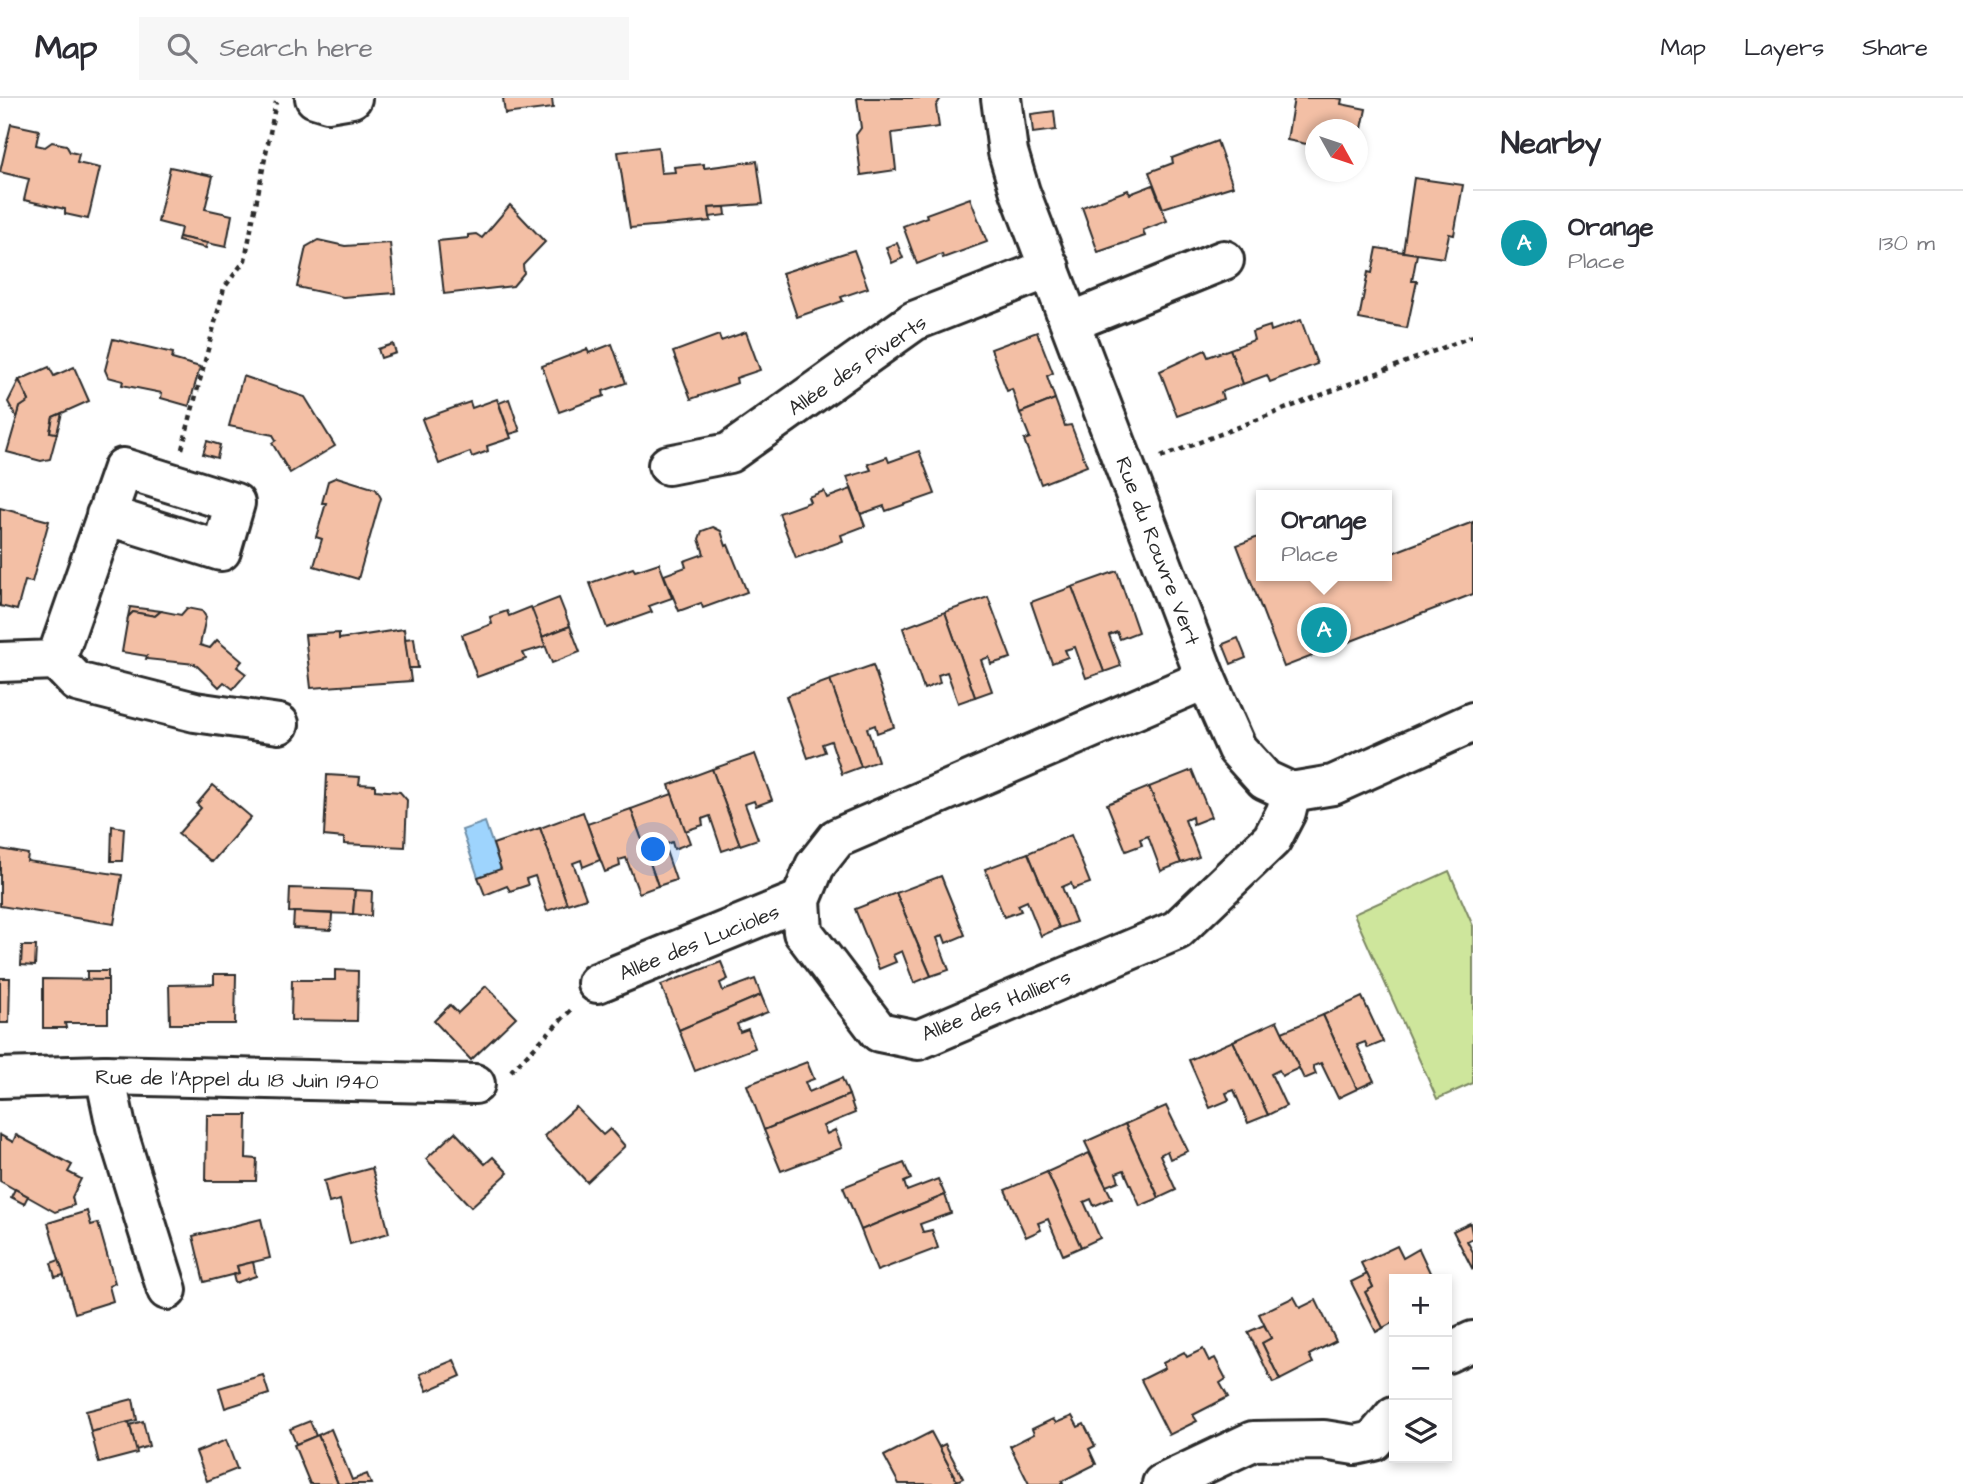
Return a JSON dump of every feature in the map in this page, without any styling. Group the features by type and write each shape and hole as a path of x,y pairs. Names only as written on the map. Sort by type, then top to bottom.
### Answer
{"street":[{"path":"315,98 328,102 352,98"},
{"name":"Rue du Rouvre Vert","path":"1001,98 1008,152 1206,680 1237,749 1265,780 1291,792"},
{"path":"1071,322 1224,260"},
{"name":"Allée des Piverts","path":"668,465 729,453 914,321 1050,268"},
{"path":"56,660 106,515 123,468 235,503 221,551 106,515"},
{"path":"0,662 56,660 77,682 195,712 279,724"},
{"name":"Allée des Halliers","path":"1206,680 837,838 815,866 801,900 803,933 879,1032 918,1040 1177,930 1272,839 1286,812 1291,792"},
{"path":"1291,792 1332,785 1473,722"},
{"name":"Allée des Lucioles","path":"597,983 801,900"},
{"path":"105,1075 116,1127 167,1290"},
{"name":"Rue de l'Appel du 18 Juin 1940","path":"0,1078 105,1075 475,1084"},
{"path":"1452,1351 1473,1341"},
{"path":"1162,1484 1253,1441 1324,1440 1355,1445 1373,1441 1389,1422"}],"path":[{"path":"173,484 224,288 245,260 277,98"},
{"path":"1128,470 1473,336"},
{"path":"475,1084 506,1077 597,983"}],"green space":[{"path":"1449,871 1473,926 1473,1083 1437,1099 1354,914"}],"water":[{"path":"485,822 501,869 478,877 462,830"}],"building":[{"path":"503,98 552,98 553,108 505,114"},
{"path":"857,98 941,98 936,106 939,127 892,133 896,170 861,175 856,135 861,128"},
{"path":"1294,98 1336,98 1342,99 1341,104 1366,109 1364,119 1305,119 1305,144 1287,140"},
{"path":"1054,111 1056,130 1033,133 1031,114"},
{"path":"11,124 39,130 36,145 45,147 52,142 66,145 70,152 79,154 77,163 100,168 88,219 65,214 65,209 24,200 29,179 0,172"},
{"path":"1217,141 1233,186 1163,208 1149,172 1173,163 1172,158"},
{"path":"658,147 661,173 675,172 674,167 704,164 704,168 757,161 763,204 709,208 711,221 630,228 618,152"},
{"path":"170,167 213,176 205,209 232,215 226,247 179,237 181,228 158,222"},
{"path":"1414,178 1463,185 1454,235 1449,234 1444,258 1403,252"},
{"path":"1153,185 1167,221 1143,230 1145,236 1098,252 1082,207 1128,190 1130,194"},
{"path":"970,198 987,242 917,264 903,226 927,217 926,214"},
{"path":"510,205 545,242 523,265 524,273 513,286 444,294 438,241 468,238 468,235 476,234 482,238"},
{"path":"725,207 726,215 710,217 709,208"},
{"path":"179,237 207,243 206,248 178,241"},
{"path":"318,240 345,246 390,243 395,293 343,297 297,287 306,247"},
{"path":"897,243 903,258 892,263 886,247"},
{"path":"1377,248 1417,254 1412,281 1417,281 1407,328 1359,319 1368,272 1372,273"},
{"path":"854,250 868,288 841,297 843,301 797,317 782,273"},
{"path":"1301,320 1317,364 1270,382 1267,375 1243,384 1230,349 1254,340 1252,332 1270,326 1271,331"},
{"path":"746,332 760,370 736,378 737,383 691,399 673,352 719,335 721,341"},
{"path":"1037,332 1053,373 1047,376 1055,399 1020,413 1012,389 1007,391 991,349"},
{"path":"113,339 173,353 172,359 200,367 189,406 161,398 162,393 122,385 123,381 108,377 105,370"},
{"path":"393,344 396,353 381,358 378,349"},
{"path":"612,344 626,383 603,391 604,396 559,412 542,366 587,349 589,353"},
{"path":"1230,349 1243,384 1221,392 1223,399 1177,416 1160,371 1205,350 1208,357"},
{"path":"49,367 54,376 74,367 89,401 53,417 50,432 57,433 50,459 41,461 7,452 20,407 29,401 19,380"},
{"path":"243,376 305,397 335,446 290,473 272,443 276,440 273,435 229,426"},
{"path":"19,380 29,401 20,407 17,418 8,402"},
{"path":"497,399 511,438 487,446 488,451 472,457 470,452 439,464 422,419 470,402 472,408"},
{"path":"509,399 520,431 510,434 499,403"},
{"path":"1055,399 1065,426 1071,425 1087,466 1041,484 1024,440 1030,438 1020,413"},
{"path":"62,413 57,433 50,432 53,417"},
{"path":"207,441 220,445 217,458 203,454"},
{"path":"919,451 935,494 886,511 884,506 861,514 847,477 871,470 868,464 887,457 889,462"},
{"path":"337,477 376,489 381,498 358,579 314,566 322,539 316,537 326,503 322,503 328,481"},
{"path":"851,489 865,526 841,535 843,541 796,558 779,513 810,502 808,497 824,491 827,498"},
{"path":"0,508 49,521 32,582 25,581 17,610 0,606"},
{"path":"1473,522 1473,594 1284,667 1237,545 1256,538 1256,581 1392,581 1392,553"},
{"path":"713,527 721,531 747,592 703,608 701,603 679,611 664,575 686,567 684,561 704,554 699,539 702,531"},
{"path":"659,563 672,598 649,606 652,612 607,628 590,583 633,568 635,571"},
{"path":"1117,571 1138,632 1120,639 1117,632 1109,635 1121,666 1104,672 1072,587"},
{"path":"1072,587 1104,672 1086,678 1075,647 1065,650 1068,657 1052,663 1031,602"},
{"path":"988,597 1011,658 991,664 989,657 981,660 992,691 975,697 945,612"},
{"path":"559,598 570,626 542,637 531,609"},
{"path":"130,607 161,611 155,616 133,612 128,617"},
{"path":"531,607 546,646 523,653 526,659 477,677 462,635 492,624 490,617 507,611 509,616"},
{"path":"187,608 202,611 206,617 200,645 210,648 217,640 242,661 237,667 246,674 233,689 224,682 219,687 195,664 146,659 147,656 122,652 128,617 133,612 155,616 161,611 181,615"},
{"path":"945,612 975,697 958,703 947,672 938,675 940,683 924,689 903,628"},
{"path":"570,626 580,652 552,663 542,637"},
{"path":"404,629 411,681 311,688 305,635 339,633 339,639"},
{"path":"414,638 418,668 409,668 405,639"},
{"path":"1238,638 1246,658 1231,664 1223,644"},
{"path":"873,665 894,727 877,733 875,725 867,728 878,761 861,767 830,680"},
{"path":"830,680 861,767 842,774 831,741 822,744 825,752 808,758 786,696"},
{"path":"755,754 772,800 756,806 754,801 745,804 758,839 740,845 712,769"},
{"path":"712,769 740,845 722,851 710,816 702,819 703,825 685,831 669,785"},
{"path":"1192,770 1211,817 1193,824 1192,817 1185,820 1199,857 1181,863 1149,787"},
{"path":"327,775 360,777 359,784 375,785 375,790 400,792 407,800 405,847 344,844 344,838 324,836"},
{"path":"213,785 251,817 212,862 178,834 201,808 197,804"},
{"path":"1149,787 1181,863 1161,871 1148,836 1140,839 1142,845 1126,851 1107,804"},
{"path":"672,794 690,843 674,849 672,842 664,845 676,880 658,886 631,809"},
{"path":"631,809 658,886 639,893 626,858 619,860 620,866 605,872 587,824"},
{"path":"583,812 600,860 583,867 581,860 573,863 586,898 567,904 540,828"},
{"path":"112,826 124,828 122,861 111,861"},
{"path":"540,828 567,904 547,911 535,876 526,879 528,885 510,891 507,886 485,895 478,877 501,869 493,844"},
{"path":"1071,835 1090,883 1073,889 1071,883 1062,887 1076,922 1059,928 1028,853"},
{"path":"0,849 28,854 27,861 122,875 114,924 0,906"},
{"path":"1028,853 1059,928 1041,936 1027,901 1018,905 1021,911 1004,917 985,869"},
{"path":"941,876 965,935 946,943 943,935 937,938 949,970 931,976 896,893"},
{"path":"290,888 355,890 353,914 289,912"},
{"path":"355,890 372,891 371,916 353,914"},
{"path":"896,893 931,976 914,983 902,951 893,955 896,962 879,969 855,909"},
{"path":"294,912 332,914 331,930 293,928"},
{"path":"22,946 36,946 35,966 21,965"},
{"path":"721,962 728,979 720,983 723,991 755,979 761,995 679,1030 661,985"},
{"path":"335,970 358,971 357,1021 291,1020 292,980 335,980"},
{"path":"87,971 108,971 108,980 87,980"},
{"path":"214,974 236,974 235,1024 170,1024 169,985 214,984"},
{"path":"0,978 10,978 9,1023 0,1023"},
{"path":"43,979 108,980 108,1023 65,1023 66,1028 43,1028"},
{"path":"486,986 516,1017 471,1060 434,1021 450,1005 458,1013"},
{"path":"761,995 768,1012 737,1024 740,1032 748,1029 755,1048 695,1071 679,1030"},
{"path":"1362,997 1383,1042 1368,1048 1365,1042 1357,1045 1374,1081 1357,1089 1323,1015"},
{"path":"1323,1015 1357,1089 1338,1098 1321,1063 1313,1066 1316,1074 1304,1079 1282,1032"},
{"path":"1277,1021 1299,1068 1282,1076 1279,1070 1271,1074 1286,1106 1268,1115 1233,1041"},
{"path":"1233,1041 1268,1115 1248,1123 1234,1090 1226,1093 1229,1100 1210,1108 1189,1060"},
{"path":"807,1062 814,1079 805,1082 809,1092 842,1078 849,1095 764,1130 747,1085"},
{"path":"849,1095 855,1113 823,1126 827,1134 835,1130 842,1148 781,1171 764,1130"},
{"path":"1166,1106 1188,1151 1170,1159 1167,1151 1160,1155 1176,1190 1159,1198 1125,1124"},
{"path":"576,1107 603,1135 610,1129 625,1146 587,1182 544,1136"},
{"path":"207,1115 247,1115 246,1158 257,1159 256,1181 206,1181"},
{"path":"1125,1124 1159,1198 1140,1206 1124,1170 1116,1173 1119,1181 1106,1186 1085,1142"},
{"path":"455,1132 485,1164 493,1157 508,1173 471,1207 426,1159"},
{"path":"0,1135 13,1142 16,1135 72,1165 68,1172 81,1179 72,1197 74,1205 55,1212 0,1181"},
{"path":"1089,1153 1112,1198 1094,1206 1091,1199 1084,1202 1100,1238 1081,1247 1047,1172"},
{"path":"904,1163 911,1179 904,1182 907,1191 938,1179 945,1195 861,1230 843,1187"},
{"path":"372,1168 389,1233 350,1244 340,1200 329,1203 324,1181"},
{"path":"1047,1172 1081,1247 1063,1255 1048,1219 1038,1223 1041,1230 1026,1237 1005,1190"},
{"path":"15,1189 28,1196 24,1204 11,1197"},
{"path":"945,1195 951,1213 920,1224 923,1232 932,1230 938,1248 877,1271 861,1230"},
{"path":"87,1211 91,1225 98,1223 115,1283 109,1286 113,1301 75,1313 48,1223"},
{"path":"261,1219 270,1258 237,1266 239,1273 204,1282 193,1236"},
{"path":"1470,1223 1473,1238 1467,1241 1473,1252 1473,1270 1453,1231"},
{"path":"1397,1246 1403,1258 1419,1249 1431,1274 1389,1274 1389,1325 1383,1328 1365,1292 1373,1287 1361,1263"},
{"path":"59,1260 64,1275 55,1277 51,1263"},
{"path":"253,1262 256,1276 235,1283 233,1275 239,1273 237,1266"},
{"path":"1367,1274 1373,1287 1365,1292 1383,1328 1376,1332 1351,1282"},
{"path":"1294,1297 1300,1308 1316,1300 1336,1341 1309,1355 1313,1363 1280,1380 1262,1343 1271,1338 1259,1314"},
{"path":"1264,1325 1271,1338 1262,1343 1280,1380 1273,1383 1248,1332"},
{"path":"1203,1349 1209,1361 1215,1358 1226,1379 1220,1383 1228,1397 1193,1415 1197,1421 1169,1435 1141,1380 1165,1368 1163,1363 1184,1352 1187,1357"},
{"path":"454,1360 461,1376 427,1391 420,1374"},
{"path":"263,1375 269,1394 225,1408 219,1388"},
{"path":"133,1399 137,1420 91,1432 86,1411"},
{"path":"1072,1416 1078,1427 1084,1424 1095,1446 1089,1449 1096,1464 1062,1481 1063,1484 1029,1484 1010,1446 1034,1434 1032,1429 1053,1419 1056,1423"},
{"path":"143,1421 149,1446 136,1450 130,1425"},
{"path":"310,1421 316,1436 296,1444 290,1429"},
{"path":"129,1422 137,1453 99,1463 91,1432"},
{"path":"331,1429 352,1480 367,1474 371,1484 338,1484 318,1435"},
{"path":"931,1432 957,1481 951,1484 899,1484 884,1456"},
{"path":"318,1435 338,1484 310,1484 294,1445"},
{"path":"226,1440 237,1469 207,1481 196,1452"},
{"path":"945,1444 963,1478 957,1481 939,1447"}],"place":[{"name":"Orange","path":"1324,630"}]}
